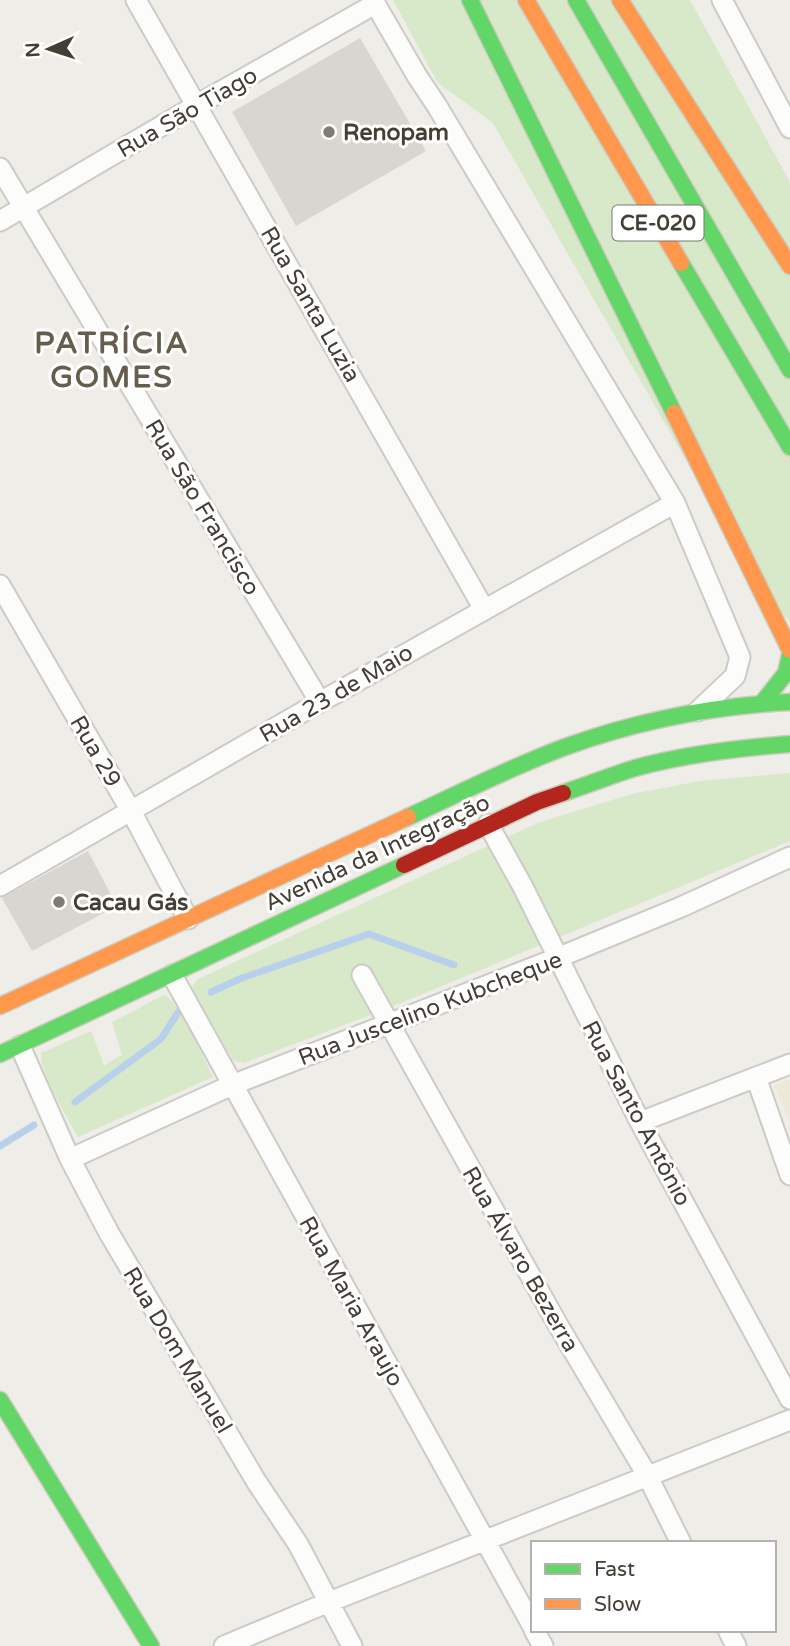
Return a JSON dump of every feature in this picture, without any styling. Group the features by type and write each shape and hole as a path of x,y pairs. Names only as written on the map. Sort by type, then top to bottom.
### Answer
{"main road":[{"path":"470,0 790,650"},
{"name":"CE-020","path":"526,0 790,447"},
{"name":"CE-020","path":"576,0 790,370"},
{"path":"620,0 790,266"},
{"path":"763,702 786,673 790,655"},
{"name":"Avenida da Integração","path":"0,1005 494,777 566,747 695,714 763,702 790,702"},
{"name":"Avenida da Integração","path":"0,1054 537,802 636,768 729,750 790,744"},
{"path":"0,1400 151,1646"}],"street":[{"name":"Rua Santa Luzia","path":"136,0 484,609"},
{"path":"722,0 780,92 790,128"},
{"name":"Rua São Tiago","path":"0,221 374,2"},
{"path":"374,2 675,503 740,657 735,676 695,714"},
{"name":"Rua São Francisco","path":"0,168 320,702"},
{"name":"Rua 23 de Maio","path":"0,886 320,702 675,503"},
{"name":"Rua 29","path":"0,586 131,811 188,919"},
{"name":"Rua Santo Antônio","path":"488,824 523,887 640,1122 790,1399"},
{"name":"Rua Juscelino Kubcheque","path":"70,1159 232,1086 557,958 681,907 790,857"},
{"name":"Rua Maria Araujo","path":"172,975 531,1624"},
{"name":"Rua Álvaro Bezerra","path":"362,975 558,1325 647,1475 680,1541"},
{"name":"Rua Dom Manuel","path":"20,1046 70,1159 109,1233 256,1481 298,1544 352,1646"},
{"path":"640,1122 790,1064"},
{"path":"756,1077 790,1175"},
{"path":"224,1646 790,1420"}],"shaded area":[{"path":"790,1079 790,1122 774,1086"}],"green space":[{"path":"393,0 690,0 790,182 790,622 759,588 493,123 438,83"},
{"path":"790,773 790,841 394,1006 244,1063 234,1061 192,994 193,985 198,979 540,822 632,794 700,781"},
{"path":"164,995 172,1001 186,1021 213,1077 78,1137 49,1084 41,1053 91,1031 104,1065 122,1055 112,1022"}],"building":[{"name":"Renopam","path":"360,38 426,151 296,226 232,112"},
{"name":"Cacau Gás","path":"88,851 117,906 32,951 2,898"}],"waterway":[{"path":"211,992 242,978 369,934 454,965"},
{"path":"75,1102 161,1039 179,1011"},
{"path":"0,1146 34,1125"}],"traffic: fast":[{"path":"470,0 674,413"},
{"path":"576,0 790,370"},
{"path":"681,263 790,447"},
{"path":"763,702 786,673 790,655"},
{"path":"408,817 525,763 592,738 676,716 790,702"},
{"path":"563,793 635,768 673,759 790,744"},
{"path":"0,1054 404,865"},
{"path":"0,1400 151,1646"}],"traffic: slow":[{"path":"526,0 681,263"},
{"path":"620,0 790,266"},
{"path":"674,413 790,650"},
{"path":"0,1006 408,817"}],"traffic: jam":[{"path":"404,865 537,802 563,793"}],"place":[{"name":"Renopam","path":"329,132"},
{"name":"Cacau Gás","path":"59,902"}],"district":[{"name":"PATRÍCIA GOMES","path":"112,360"}]}
